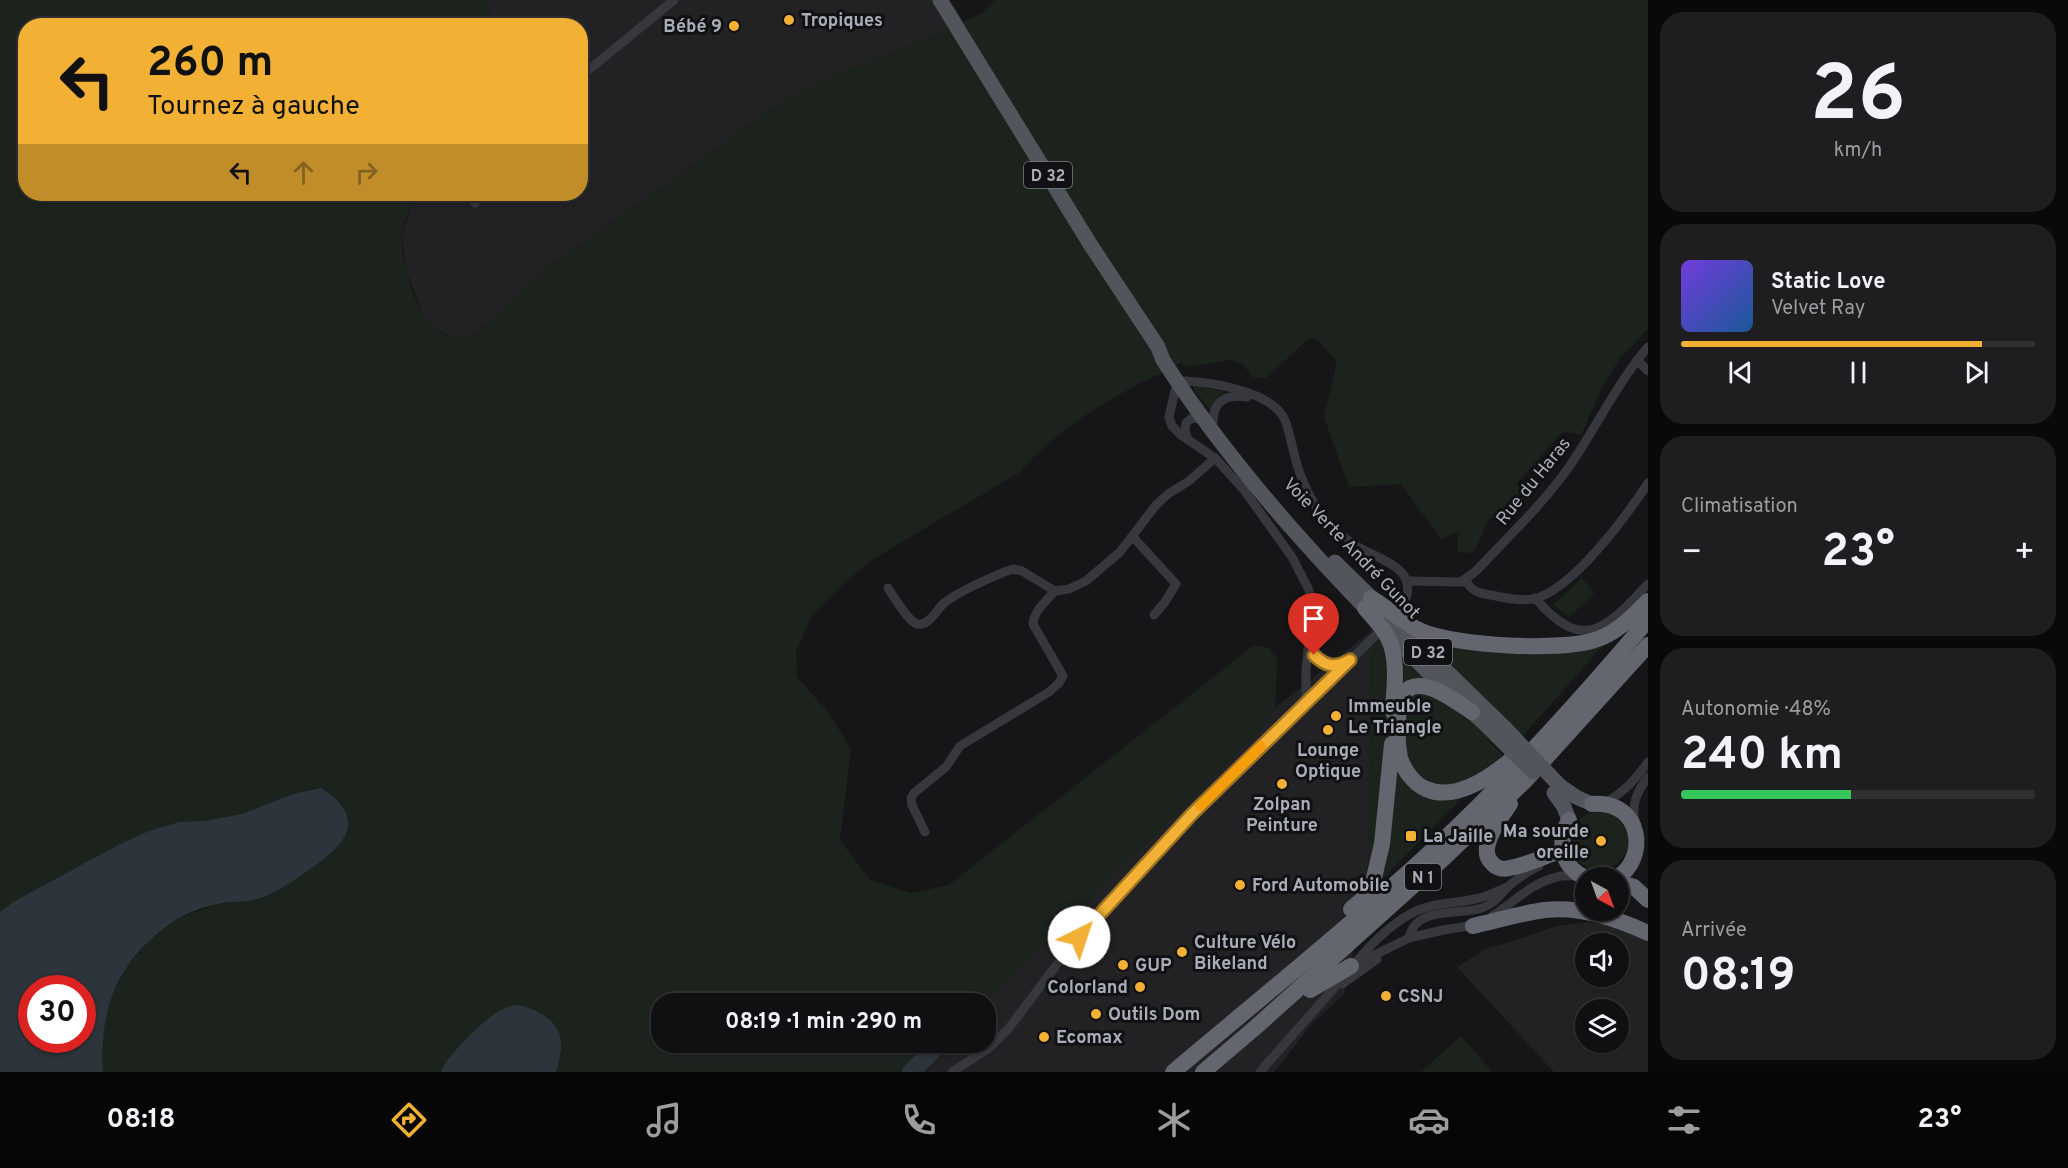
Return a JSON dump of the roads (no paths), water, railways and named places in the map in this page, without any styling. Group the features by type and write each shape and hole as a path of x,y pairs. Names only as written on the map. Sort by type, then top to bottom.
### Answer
{"highway":[{"path":"1368,603 1409,625 1434,635 1464,642 1576,645 1599,639 1619,628 1648,601"},
{"path":"1246,1010 1296,960 1365,897 1373,882 1382,844 1392,762 1395,661 1389,638 1368,603"},
{"path":"1472,712 1444,694 1426,686 1412,687 1405,692 1399,712 1398,743 1401,759 1413,780 1426,789 1438,792 1455,791 1472,785 1495,772 1513,758 1550,720 1648,608"},
{"name":"N 1","path":"1173,1072 1379,899 1440,843 1551,732 1648,620"},
{"name":"N 1","path":"1203,1072 1445,857 1525,781 1648,645"},
{"path":"1525,781 1494,830 1488,842 1487,856 1499,868 1508,869 1558,850"},
{"path":"1598,804 1621,808 1635,823 1640,838 1639,848 1636,859 1629,869"},
{"path":"1558,850 1569,820"},
{"path":"1639,848 1648,866"},
{"path":"1558,850 1575,869"},
{"path":"1629,885 1634,887 1648,900"},
{"path":"1473,926 1545,910 1563,909 1607,916 1648,933"},
{"path":"1257,1026 1324,980 1351,966"}],"main road":[{"name":"Voie Verte André Gunot","path":"940,0 1090,244 1158,347 1163,360 1208,421 1223,450 1285,520 1557,789 1598,804"},
{"name":"Voie Verte André Gunot","path":"1368,603 1434,679 1472,712 1500,731"},
{"name":"Voie Verte André Gunot","path":"1557,789 1569,820"}],"street":[{"path":"588,70 674,0"},
{"name":"Rue du Haras","path":"1466,580 1552,489 1587,440 1637,360 1648,347"},
{"path":"1637,360 1648,371"},
{"path":"1306,701 1312,610 1309,590 1292,557 1244,490 1223,450 1188,440 1175,430 1170,422 1169,417 1180,382 1212,384 1238,389 1274,407 1284,419 1299,475 1319,511 1343,536 1404,574 1408,581 1409,592 1401,609"},
{"path":"1188,440 1185,431 1186,423 1192,418 1208,421 1216,406 1229,396 1259,399"},
{"path":"888,588 911,620 922,624 949,600 1012,569 1022,571 1055,591 1069,589 1086,580 1120,552 1168,494 1189,481 1223,450"},
{"path":"1408,581 1466,580 1469,586 1478,592 1514,600 1534,598 1545,594 1560,584 1591,556 1625,517 1648,483"},
{"path":"1133,537 1176,584 1166,602 1154,615"},
{"path":"1534,598 1546,612 1575,631 1588,632 1602,627 1618,615 1648,584"},
{"path":"925,832 912,805 911,798 914,793 946,767 960,746 1058,684 1063,676 1033,624 1034,616 1055,591"},
{"path":"952,1072 989,1048 1009,1028 1070,947 1192,814 1375,636"},
{"path":"1308,649 1323,663 1331,666 1350,660"},
{"path":"1598,804 1618,796 1632,784 1648,762"},
{"path":"1635,823 1634,802 1639,789 1648,777"},
{"path":"1409,938 1411,929 1421,920 1441,913 1482,908 1491,904 1509,886 1558,850"},
{"path":"1351,966 1409,938 1473,926 1488,919 1526,891 1541,883 1557,877 1575,877"},
{"path":"1260,1072 1351,966 1395,924 1414,912 1439,904 1473,900 1509,886"},
{"path":"1443,930 1455,911"},
{"path":"1332,990 1399,943"}],"waterway":[{"path":"911,1072 930,1053"}],"place":[{"name":"Tropiques","path":"789,20"},
{"name":"Bébé 9","path":"734,26"},
{"name":"Immeuble Le Triangle","path":"1336,716"},
{"name":"Lounge Optique","path":"1328,730"},
{"name":"Zolpan Peinture","path":"1282,784"},
{"name":"La Jaille","path":"1411,836"},
{"name":"Ma sourde oreille","path":"1601,841"},
{"name":"Ford Automobile","path":"1240,885"},
{"name":"Culture Vélo Bikeland","path":"1182,952"},
{"name":"GUP","path":"1123,965"},
{"name":"Colorland","path":"1140,987"},
{"name":"CSNJ","path":"1386,996"},
{"name":"Outils Dom","path":"1096,1014"},
{"name":"Ecomax","path":"1044,1037"}]}
